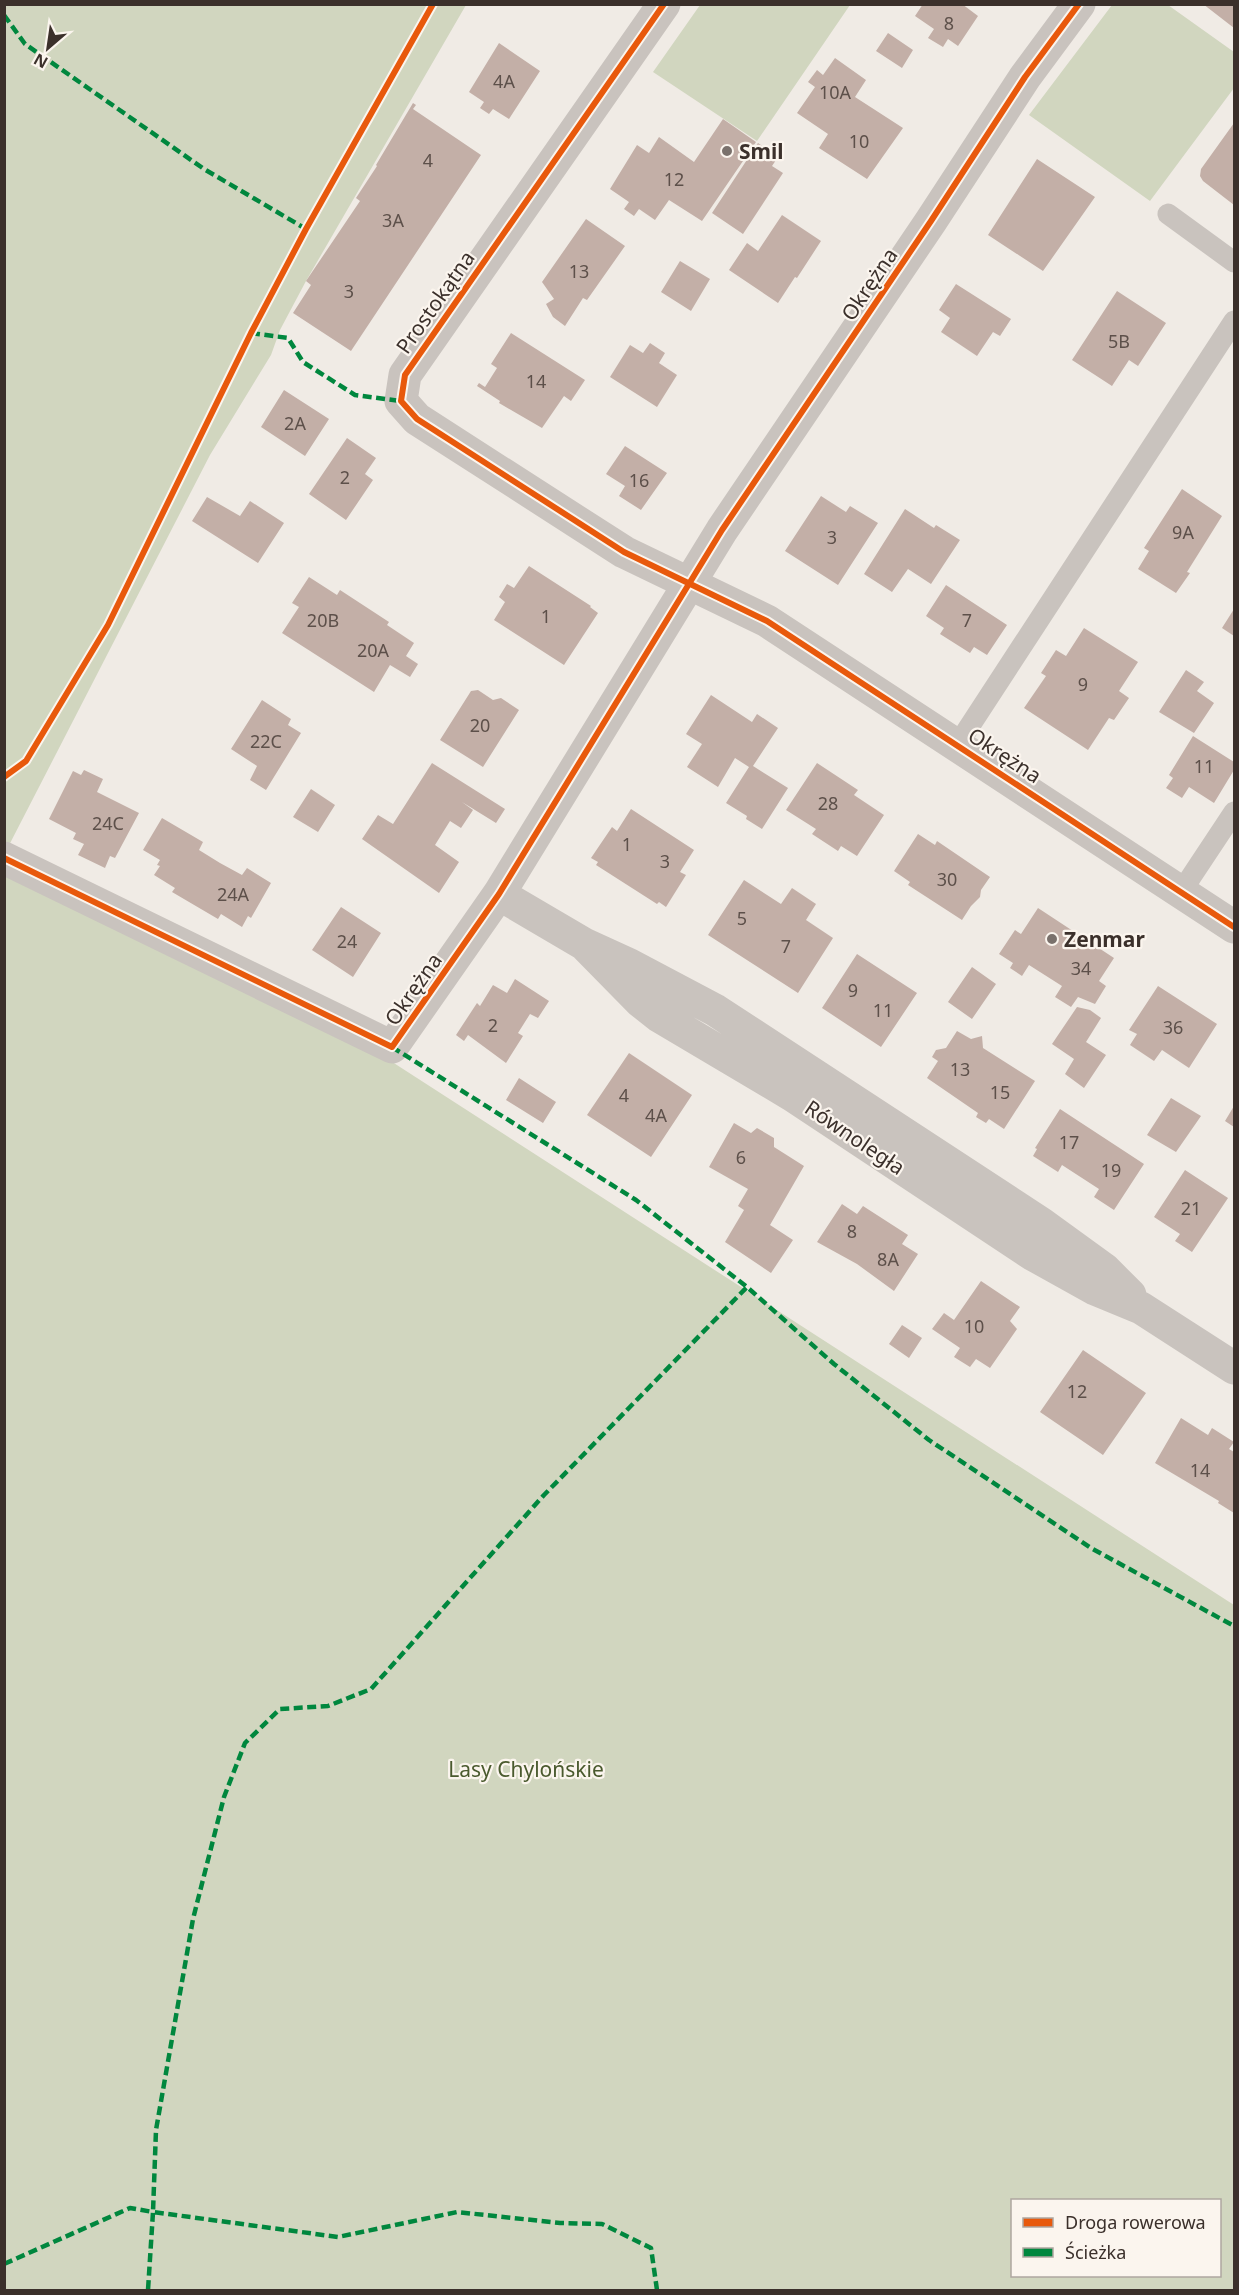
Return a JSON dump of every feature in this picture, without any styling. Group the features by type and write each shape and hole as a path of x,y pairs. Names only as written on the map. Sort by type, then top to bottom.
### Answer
{"street":[{"name":"Prostokątna","path":"664,4 405,375 401,401 417,419 624,552 689,585"},
{"name":"Okrężna","path":"4,858 392,1047 499,894 722,530 931,221 1025,77 1079,4"},
{"name":"Okrężna","path":"689,585 767,621 958,744 1234,927"},
{"name":"Równoległa","path":"499,894 584,944 640,1001 659,1016 792,1095 1032,1254 1095,1289 1142,1308 1234,1368"}],"lane":[{"path":"1168,214 1234,262"},
{"name":"Okrężna","path":"958,744 1234,321"},
{"path":"1181,892 1234,812"}],"green space":[{"path":"5,5 466,5 306,281 280,330 271,355 210,455 5,853"},
{"path":"700,5 850,5 757,141 653,72"},
{"path":"1112,5 1168,5 1234,52 1234,88 1150,201 1029,115"},
{"name":"Lasy Chylońskie","path":"4,871 369,1047 1234,1605 1234,2290 5,2290"}],"building":[{"path":"923,4 962,4 978,16 958,46 948,39 943,47 928,38 934,29 915,16"},
{"path":"1203,4 1234,4 1234,28"},
{"path":"888,33 913,50 902,68 876,51"},
{"path":"499,43 540,71 509,119 493,109 489,114 480,108 484,102 469,92"},
{"path":"835,58 866,80 855,97 903,128 867,179 819,148 828,134 797,113 815,87 808,82 817,70 823,75"},
{"path":"413,103 416,105 413,109 481,155 351,351 293,313 311,285 306,281 360,201 356,198"},
{"path":"723,119 756,142 702,221 669,200 655,220 639,209 634,216 624,209 629,202 610,189 637,145 649,153 659,137 694,162"},
{"path":"1234,123 1234,205 1203,181 1200,176 1201,169"},
{"path":"758,143 778,157 772,166 783,173 743,234 712,213"},
{"path":"1037,159 1095,197 1043,271 988,235"},
{"path":"782,215 821,241 778,303 729,270 747,243 758,251"},
{"path":"586,219 625,246 587,300 583,298 565,326 553,317 546,304 554,299 542,282"},
{"path":"680,261 710,279 691,311 661,292"},
{"path":"956,284 1011,319 1000,336 993,332 977,356 941,332 950,318 939,310"},
{"path":"1117,291 1166,323 1138,366 1129,360 1112,386 1072,360"},
{"path":"511,333 585,380 571,401 564,396 542,428 499,403 500,401 477,386 479,383 485,387 497,368 491,364"},
{"path":"650,343 665,353 659,363 677,375 657,407 610,377 630,345 643,353"},
{"path":"284,390 329,419 305,456 261,427"},
{"path":"347,438 376,458 365,474 373,480 346,520 309,494"},
{"path":"625,446 667,473 641,510 619,496 625,486 606,474"},
{"path":"1182,489 1222,516 1176,593 1138,569 1149,551 1144,548"},
{"path":"821,496 846,512 850,506 878,523 838,585 785,551"},
{"path":"207,497 240,516 250,501 284,523 258,563 192,521"},
{"path":"905,509 934,528 936,525 960,540 931,584 908,569 892,592 864,574"},
{"path":"529,566 591,606 598,613 564,665 494,620 505,602 499,597 507,584 514,588"},
{"path":"309,577 337,595 340,590 389,622 387,625 414,643 406,656 418,664 410,677 390,665 374,692 282,633 299,607 292,603"},
{"path":"946,585 1007,625 987,655 974,647 970,653 940,634 944,628 926,616"},
{"path":"1234,609 1234,636 1222,628"},
{"path":"1084,628 1138,662 1119,691 1129,698 1114,720 1109,718 1088,750 1024,708 1046,676 1041,673 1056,650 1066,656"},
{"path":"1186,670 1204,682 1197,691 1214,703 1194,733 1159,712"},
{"path":"478,690 493,700 501,698 519,710 483,767 440,740 471,691"},
{"path":"711,695 752,722 757,714 778,728 753,766 788,788 762,829 726,803 749,767 735,758 718,787 687,767 702,744 686,734"},
{"path":"262,700 291,719 288,725 301,733 266,790 250,780 257,766 231,749"},
{"path":"1193,736 1234,762 1234,770 1214,803 1189,787 1182,798 1166,788 1173,778 1169,775"},
{"path":"432,763 505,809 496,823 462,802 473,810 461,828 450,821 435,845 459,862 439,893 362,839 378,815 393,824"},
{"path":"817,763 858,790 854,795 884,815 857,856 841,846 838,851 812,834 816,829 786,810"},
{"path":"84,770 103,779 97,792 139,813 115,858 110,856 105,868 78,855 84,844 73,839 76,833 49,819 73,771 81,775"},
{"path":"311,789 335,805 318,832 293,817"},
{"path":"631,809 694,850 680,872 686,875 666,907 659,902 657,904 596,865 598,862 591,858 612,827 617,831"},
{"path":"162,818 203,842 199,850 220,863 242,875 247,868 271,883 251,918 248,916 242,927 221,914 218,919 172,892 175,888 154,875 160,866 157,865 160,860 143,850"},
{"path":"918,834 935,845 937,841 990,877 981,890 980,897 962,920 908,885 910,882 894,871"},
{"path":"744,880 781,904 792,888 816,904 806,920 833,938 798,993 708,935"},
{"path":"341,907 381,933 353,977 312,950"},
{"path":"1038,908 1114,958 1099,981 1106,986 1095,1004 1078,997 1071,1007 1055,997 1062,986 1029,965 1022,976 1010,968 1013,963 999,954 1015,930 1021,934"},
{"path":"857,954 917,993 881,1047 822,1008"},
{"path":"972,967 996,984 972,1019 948,1002"},
{"path":"515,979 549,1001 538,1018 530,1014 518,1033 523,1036 506,1063 468,1035 464,1041 456,1035 477,1003 480,1006 493,985 507,993"},
{"path":"1158,986 1217,1024 1189,1068 1162,1050 1154,1061 1130,1045 1137,1034 1129,1030"},
{"path":"1077,1007 1090,1010 1101,1018 1086,1042 1106,1055 1084,1088 1065,1074 1074,1059 1052,1044"},
{"path":"957,1031 971,1039 982,1036 983,1048 1035,1081 1004,1129 989,1119 986,1123 976,1117 978,1113 927,1078 938,1061 932,1057 936,1050 946,1048"},
{"path":"629,1053 692,1095 651,1157 587,1115"},
{"path":"519,1078 556,1102 543,1123 506,1100"},
{"path":"1171,1098 1201,1116 1176,1152 1147,1135"},
{"path":"1234,1106 1234,1127 1225,1121"},
{"path":"1060,1109 1144,1164 1114,1210 1094,1197 1099,1189 1062,1165 1058,1172 1033,1156 1037,1149 1035,1148"},
{"path":"734,1123 751,1133 757,1128 774,1138 774,1147 804,1166 770,1225 793,1240 771,1273 725,1242 744,1210 738,1206 748,1189 709,1167"},
{"path":"1185,1170 1228,1198 1192,1252 1175,1241 1180,1234 1154,1217"},
{"path":"842,1204 857,1214 863,1206 908,1235 902,1244 918,1254 894,1291 857,1264 817,1242"},
{"path":"981,1281 1020,1307 1010,1321 1017,1329 990,1368 976,1359 970,1367 954,1357 960,1348 932,1329 944,1313 954,1320"},
{"path":"902,1325 922,1338 909,1358 889,1344"},
{"path":"1083,1350 1146,1393 1103,1455 1040,1412"},
{"path":"1181,1418 1208,1435 1212,1428 1234,1442 1229,1449 1234,1452 1234,1513 1218,1503 1219,1501 1155,1463"}],"marked path":[{"path":"4,15 25,44 204,169 306,229"},
{"path":"251,333 288,338 303,362 355,395 401,401"},
{"path":"392,1047 636,1200 747,1287 834,1364 929,1440 1091,1548 1234,1626"},
{"path":"657,2290 651,2248 602,2224 560,2223 457,2212 338,2237 153,2212 156,2130 193,1919 224,1797 245,1743 280,1709 328,1706 371,1689 544,1495 747,1287"},
{"path":"4,2264 130,2208 153,2212 148,2290"}],"cycle path":[{"path":"4,777 26,761 108,625 251,333 306,229 433,4"},
{"path":"664,4 405,375 401,401 417,419 624,552 767,621 1234,927"},
{"path":"4,858 392,1047 499,894 722,530 931,221 1025,77 1079,4"}],"place":[{"name":"Smil","path":"727,151"},
{"name":"Zenmar","path":"1052,939"}]}
